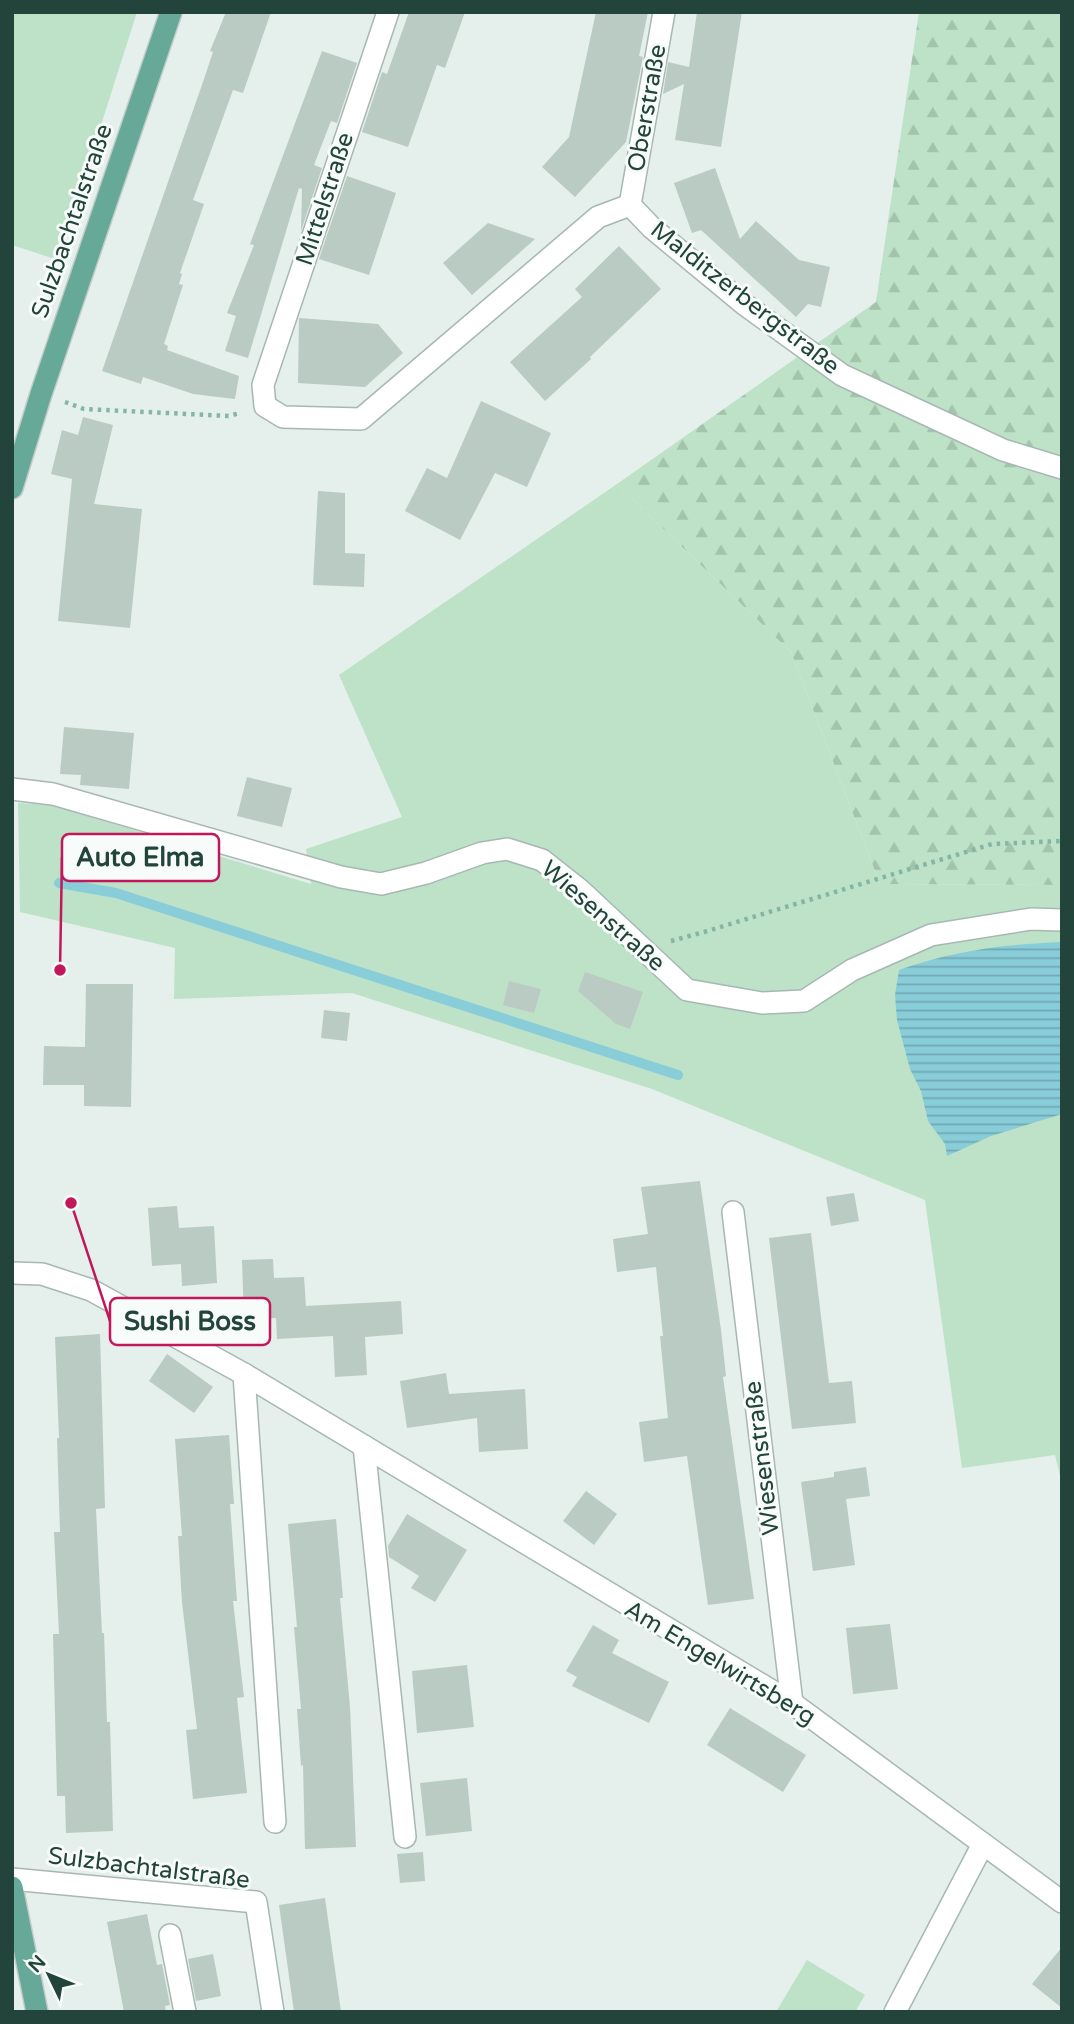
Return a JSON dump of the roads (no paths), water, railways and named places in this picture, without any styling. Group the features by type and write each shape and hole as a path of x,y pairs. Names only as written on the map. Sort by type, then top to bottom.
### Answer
{"main road":[{"name":"Sulzbachtalstraße","path":"12,488 41,394 172,12"},
{"path":"12,1887 37,2012"}],"street":[{"name":"Mittelstraße","path":"263,385 387,12"},
{"name":"Oberstraße","path":"630,205 664,12"},
{"name":"Malditzerbergstraße","path":"263,385 265,406 283,417 361,419 598,217 630,205 652,228 744,304 842,375 1003,450 1062,468"},
{"name":"Wiesenstraße","path":"12,789 53,794 341,877 381,884 426,873 481,853 507,849 542,860 580,890 687,990 762,1003 804,1001 852,970 931,935 1031,919 1062,920"},
{"name":"Wiesenstraße","path":"733,1212 792,1703"},
{"name":"Am Engelwirtsberg","path":"12,1273 42,1273 91,1290 134,1311 244,1374 792,1703 1062,1902"},
{"path":"244,1374 275,1822"},
{"path":"364,1446 405,1837"},
{"path":"895,2012 983,1844"},
{"name":"Sulzbachtalstraße","path":"12,1879 256,1902 274,2012"},
{"path":"170,1936 185,2012"}],"water":[{"path":"1062,942 1062,1114 991,1136 947,1156 945,1144 928,1121 921,1091 910,1069 897,1020 895,995 899,970 979,950"}],"waterway":[{"path":"59,883 116,893 678,1075"}],"place":[{"name":"Auto Elma","path":"60,970"},
{"name":"Sushi Boss","path":"71,1203"}]}
